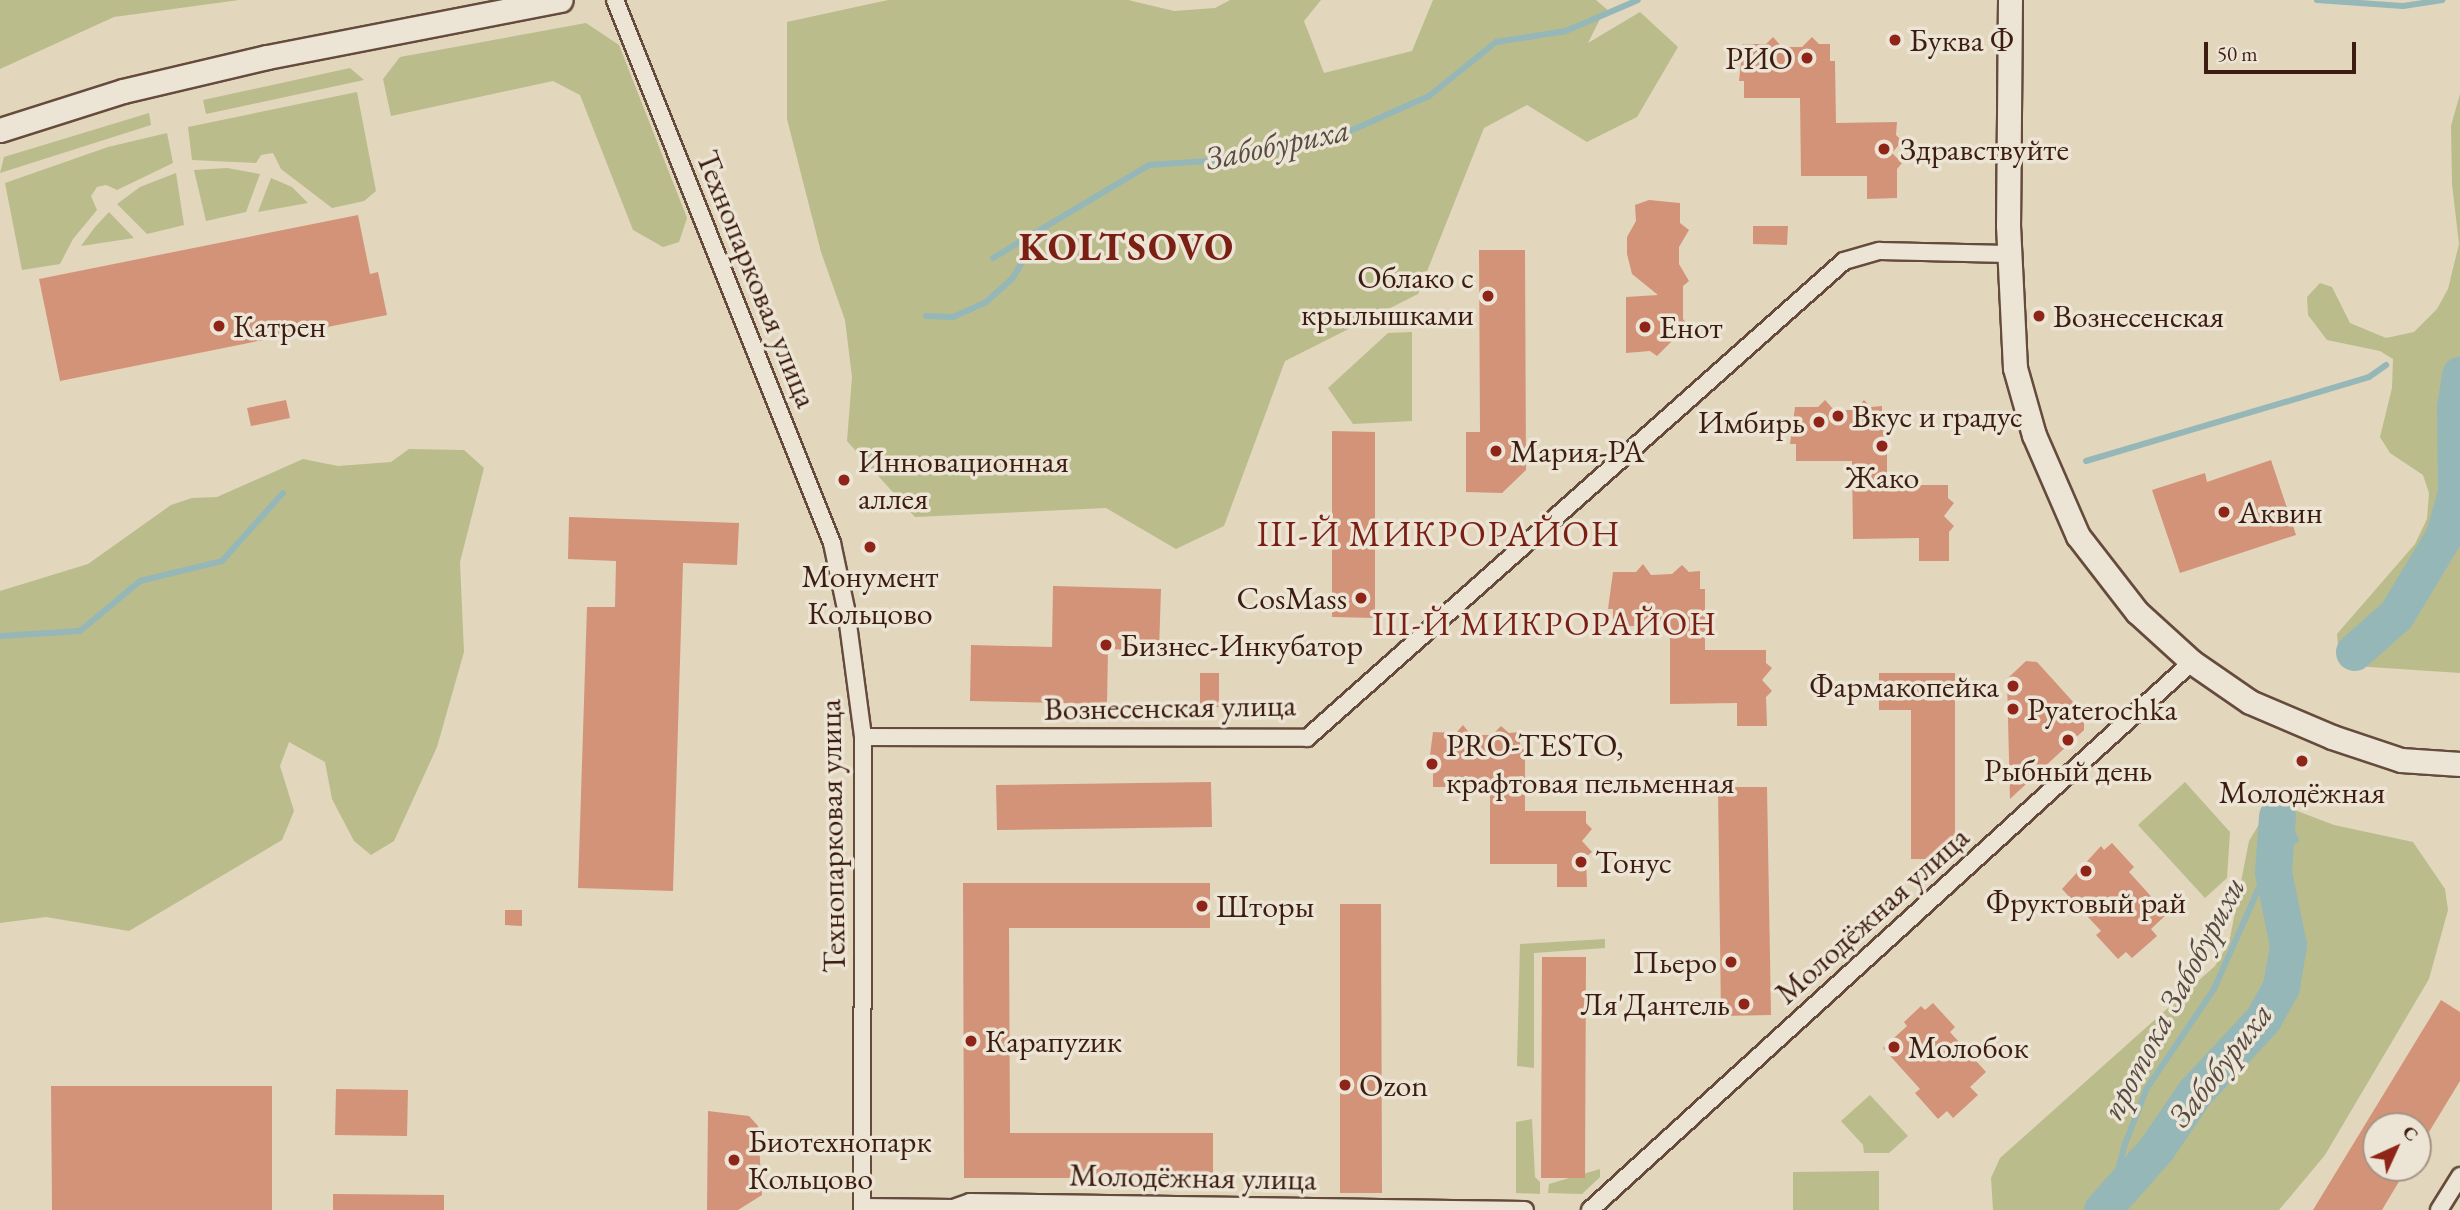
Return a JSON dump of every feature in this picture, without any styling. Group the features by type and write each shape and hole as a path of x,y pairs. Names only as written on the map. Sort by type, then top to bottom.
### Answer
{"main road":[{"path":"0,130 123,91 267,57 561,0"},
{"path":"2010,0 2008,254 2015,368 2034,435 2078,536 2137,612 2192,662 2250,702 2332,737 2401,760 2460,764"}],"street":[{"name":"Технопарковая улица","path":"615,0 832,543 846,609 863,737 862,1208"},
{"name":"Вознесенская улица","path":"863,737 1307,738 1843,261 1880,251 2008,254"},
{"name":"Молодёжная улица","path":"1590,1210 2192,662"},
{"path":"2439,1210 2460,1176"},
{"name":"Молодёжная улица","path":"862,1208 953,1208 970,1202 1525,1210"}],"green space":[{"path":"0,0 239,0 114,17 0,69"},
{"path":"888,0 1128,0 1174,11 1215,8 1230,0 1321,0 1304,21 1324,73 1412,51 1433,0 1596,0 1610,12 1601,17 1588,43 1640,12 1678,47 1637,117 1587,142 1527,105 1484,128 1418,294 1285,361 1224,526 1176,549 1106,508 915,517 847,441 852,377 845,320 821,252 787,119 787,22"},
{"path":"586,23 619,45 687,218 679,242 663,247 633,230 580,95 553,81 391,116 383,79 400,57"},
{"path":"350,68 364,80 206,114 203,100"},
{"path":"357,92 376,191 364,201 332,208 281,169 273,153 261,155 256,163 192,160 188,127"},
{"path":"2460,94 2460,673 2355,666 2339,655 2337,634 2415,544 2427,519 2429,493 2423,475 2390,453 2380,437 2392,388 2393,359 2380,351 2327,340 2308,315 2307,297 2320,283 2332,287 2350,323 2386,338 2414,332 2437,309 2448,289 2459,244 2452,184 2451,126"},
{"path":"149,113 151,125 0,173 4,157"},
{"path":"167,133 173,163 117,190 106,185 97,187 91,196 97,210 73,239 60,264 22,270 5,183 108,147"},
{"path":"227,168 260,174 246,212 206,221 194,170"},
{"path":"176,173 184,225 147,234 117,204 140,187"},
{"path":"271,178 292,187 308,203 258,212"},
{"path":"109,212 134,238 81,246 95,227"},
{"path":"1412,332 1412,421 1353,424 1328,388 1388,333"},
{"path":"409,449 464,450 484,468 460,562 464,652 437,747 394,841 371,855 354,841 332,799 325,762 289,742 280,766 294,811 282,840 129,931 46,917 0,923 0,591 88,564 171,505 192,498 217,497 303,459 338,466 391,462"},
{"path":"2185,782 2230,832 2227,878 2205,898 2138,825"},
{"path":"2284,806 2334,825 2413,842 2445,889 2448,910 2429,979 2325,1155 2279,1210 1993,1210 1991,1178 2000,1158 2215,966 2229,943 2249,841 2264,816"},
{"path":"1605,939 1605,948 1534,953 1534,1068 1517,1066 1520,944"},
{"path":"1870,1095 1908,1136 1889,1153 1864,1153 1863,1145 1841,1121"},
{"path":"1532,1119 1535,1177 1540,1182 1540,1194 1516,1193 1516,1122"},
{"path":"1600,1169 1600,1177 1582,1194 1548,1193 1549,1184"},
{"path":"1879,1171 1879,1210 1793,1210 1793,1172"}],"building":[{"path":"1773,37 1782,47 1802,47 1812,37 1819,44 1830,44 1830,61 1835,61 1836,123 1897,122 1896,135 1902,141 1892,153 1902,163 1897,169 1897,198 1867,199 1867,176 1801,176 1800,98 1744,98 1744,81 1739,81 1743,44 1766,44"},
{"path":"1649,200 1680,203 1680,223 1689,230 1679,247 1679,264 1689,281 1683,286 1683,319 1688,325 1657,356 1650,351 1626,353 1626,297 1658,295 1632,274 1627,254 1627,237 1636,221 1635,205"},
{"path":"358,215 370,274 378,272 387,315 60,381 39,279"},
{"path":"1753,226 1788,226 1787,245 1753,244"},
{"path":"1479,250 1525,250 1526,470 1502,493 1466,492 1466,432 1480,432"},
{"path":"286,400 290,418 251,426 247,408"},
{"path":"1825,400 1834,410 1854,410 1864,400 1871,407 1882,406 1882,423 1887,424 1887,485 1948,485 1948,498 1954,503 1944,516 1954,526 1949,532 1949,561 1919,561 1919,538 1853,539 1852,461 1796,461 1796,444 1790,444 1795,407 1818,407"},
{"path":"1332,431 1375,432 1375,618 1332,617"},
{"name":"Аквин","path":"2271,460 2296,535 2180,573 2152,490 2205,473 2207,482"},
{"path":"569,517 739,523 737,565 683,563 673,891 578,888 587,607 615,607 616,561 568,559"},
{"path":"1643,564 1651,575 1672,574 1682,565 1689,572 1700,571 1700,589 1705,589 1705,650 1766,650 1766,663 1772,668 1762,680 1772,691 1766,697 1767,726 1737,726 1737,703 1670,704 1670,626 1613,626 1613,609 1608,609 1613,572 1636,572"},
{"name":"Бизнес-Инкубатор","path":"1053,586 1161,589 1159,651 1108,649 1107,704 970,701 971,645 1052,647"},
{"path":"2026,661 2037,662 2084,714 2084,730 2010,799 2007,679"},
{"path":"1200,673 1219,673 1219,707 1200,707"},
{"path":"1879,673 1955,673 1955,859 1911,859 1911,710 1879,710"},
{"path":"1463,725 1471,735 1492,735 1501,726 1509,733 1520,732 1520,749 1525,749 1525,811 1586,811 1586,823 1592,829 1582,841 1592,852 1586,857 1587,887 1557,887 1557,864 1490,864 1490,787 1433,787 1433,770 1428,770 1433,732 1456,733"},
{"path":"1211,782 1212,827 997,830 996,785"},
{"path":"1718,787 1767,787 1771,1015 1721,1016"},
{"path":"2112,843 2134,867 2129,872 2167,914 2151,929 2157,936 2132,958 2126,952 2118,959 2096,935 2101,931 2062,889 2101,846 2104,850"},
{"path":"963,883 1210,883 1210,928 1009,928 1010,1133 1213,1133 1213,1178 964,1178"},
{"path":"1340,904 1381,904 1382,1193 1340,1193"},
{"path":"505,910 522,910 522,926 505,925"},
{"path":"1542,957 1586,957 1585,1178 1541,1178"},
{"path":"2441,1000 2460,1012 2460,1081 2432,1127 2432,1112 2373,1112"},
{"path":"1933,1003 1955,1027 1950,1032 1986,1072 1970,1087 1978,1095 1953,1118 1947,1111 1938,1119 1915,1093 1920,1089 1883,1048 1907,1026 1904,1022 1921,1006 1925,1010"},
{"path":"51,1086 272,1086 272,1210 52,1210"},
{"path":"336,1089 408,1090 407,1136 335,1135"},
{"name":"Биотехнопарк Кольцово","path":"708,1111 749,1116 758,1126 762,1195 738,1210 707,1210"},
{"path":"2362,1130 2362,1182 2399,1182 2382,1210 2313,1210"},
{"path":"333,1194 444,1195 444,1210 333,1210"}],"waterway":[{"name":"Забобуриха","path":"993,258 1149,165 1236,159 1332,139 1429,96 1496,42 1566,31 1638,0"},
{"name":"Забобуриха","path":"2317,0 2403,6 2443,0"},
{"path":"926,316 953,317 985,303 1012,279 1040,233"},
{"path":"2086,461 2369,377 2386,365"},
{"name":"Забобуриха","path":"2354,652 2396,615 2444,535 2456,492 2455,407 2460,374"},
{"path":"0,636 80,631 140,581 222,561 283,493"},
{"name":"Забобуриха","path":"2102,1210 2156,1149 2195,1092 2263,1019 2281,986 2288,945 2273,872 2277,816"},
{"path":"2276,824 2289,827 2296,840"},
{"name":"протока Забобурихи","path":"2109,1204 2125,1144 2147,1088 2214,989 2273,856"},
{"name":"протока Забобурихи","path":"2122,1210 2129,1178"}],"place":[{"name":"Буква Ф","path":"1895,40"},
{"name":"РИО","path":"1807,58"},
{"name":"Здравствуйте","path":"1884,149"},
{"name":"Облако с крылышками","path":"1488,296"},
{"name":"Вознесенская","path":"2039,316"},
{"name":"Катрен","path":"219,326"},
{"name":"Енот","path":"1645,327"},
{"name":"Вкус и градус","path":"1838,416"},
{"name":"Имбирь","path":"1819,422"},
{"name":"Жако","path":"1882,446"},
{"name":"Мария-РА","path":"1496,451"},
{"name":"Инновационная аллея","path":"844,480"},
{"name":"Аквин","path":"2224,512"},
{"name":"Монумент Кольцово","path":"870,547"},
{"name":"CosMass","path":"1361,598"},
{"name":"Бизнес-Инкубатор","path":"1106,645"},
{"name":"Фармакопейка","path":"2013,686"},
{"name":"Pyaterochka","path":"2013,709"},
{"name":"Рыбный день","path":"2068,740"},
{"name":"Молодёжная","path":"2302,761"},
{"name":"PRO-TESTO, крафтовая пельменная","path":"1432,764"},
{"name":"Тонус","path":"1581,862"},
{"name":"Фруктовый рай","path":"2086,871"},
{"name":"Шторы","path":"1202,906"},
{"name":"Пьеро","path":"1731,962"},
{"name":"Ля'Дантель","path":"1744,1004"},
{"name":"Карапуzик","path":"971,1041"},
{"name":"Молобок","path":"1894,1047"},
{"name":"Ozon","path":"1345,1085"},
{"name":"Биотехнопарк Кольцово","path":"734,1160"}],"district":[{"name":"KOLTSOVO","path":"1127,247"},
{"name":"III-Й МИКРОРАЙОН","path":"1439,534"},
{"name":"III-Й МИКРОРАЙОН","path":"1545,624"}]}
